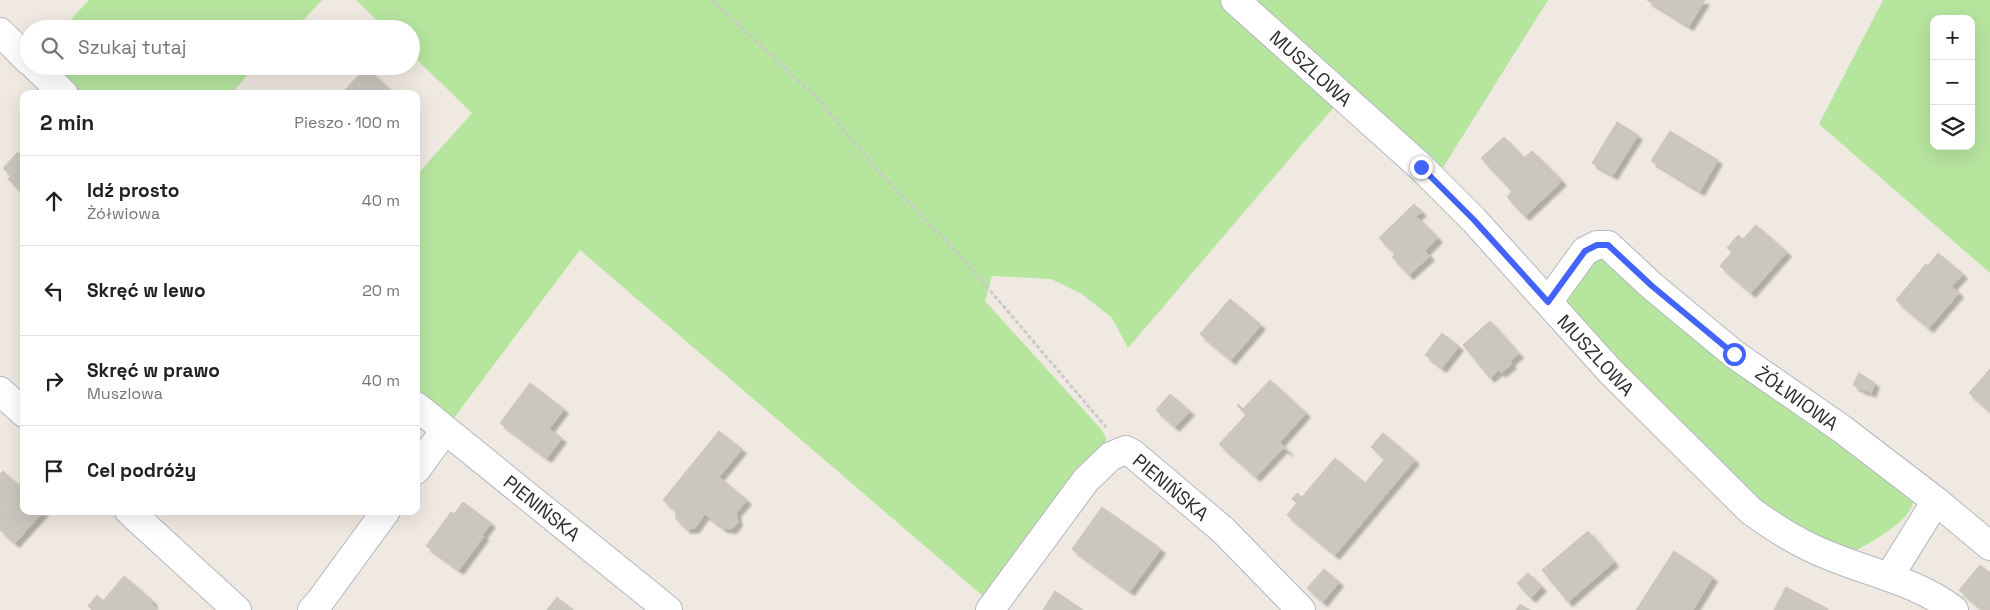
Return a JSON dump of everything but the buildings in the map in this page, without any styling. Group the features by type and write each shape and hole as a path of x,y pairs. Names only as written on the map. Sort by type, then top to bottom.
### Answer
{"street":[{"name":"MUSZLOWA","path":"1235,0 1421,167 1474,220 1623,384 1751,511 1801,543 1833,558 1913,586 1954,610"},
{"path":"0,32 20,51"},
{"path":"44,75 60,90"},
{"name":"ŻÓŁWIOWA","path":"1548,302 1585,251 1597,245 1608,245 1652,286 1734,354 1842,429 1936,501 1990,546"},
{"path":"0,391 20,409"},
{"name":"PIENIŃSKA","path":"420,409 668,610"},
{"path":"420,464 445,430"},
{"name":"PIENIŃSKA","path":"990,610 1086,480 1111,456 1126,450 1223,530 1300,610"},
{"path":"1889,577 1936,501"},
{"path":"133,515 237,610"},
{"path":"312,610 383,515"}],"path":[{"path":"712,0 819,100 878,171 960,255 1126,450"}],"green space":[{"path":"89,0 322,0 303,20 70,20"},
{"path":"356,0 1226,0 1339,101 1128,348 1112,318 1082,294 1051,279 992,276 985,301 1101,429 1106,438 1106,445 984,597 580,250 453,419 420,393 420,172 472,113 420,63 420,20 377,20"},
{"path":"1243,0 1548,0 1439,174"},
{"path":"1883,0 1990,0 1990,273 1819,124"},
{"path":"56,75 247,75 234,90 72,90"},
{"path":"1599,258 1611,258 1913,490 1913,502 1910,510 1897,525 1851,553 1781,522 1562,306 1587,264"}],"route":[{"path":"1421,167 1474,220 1548,302 1585,251 1597,245 1608,245 1652,286 1734,354"}]}
